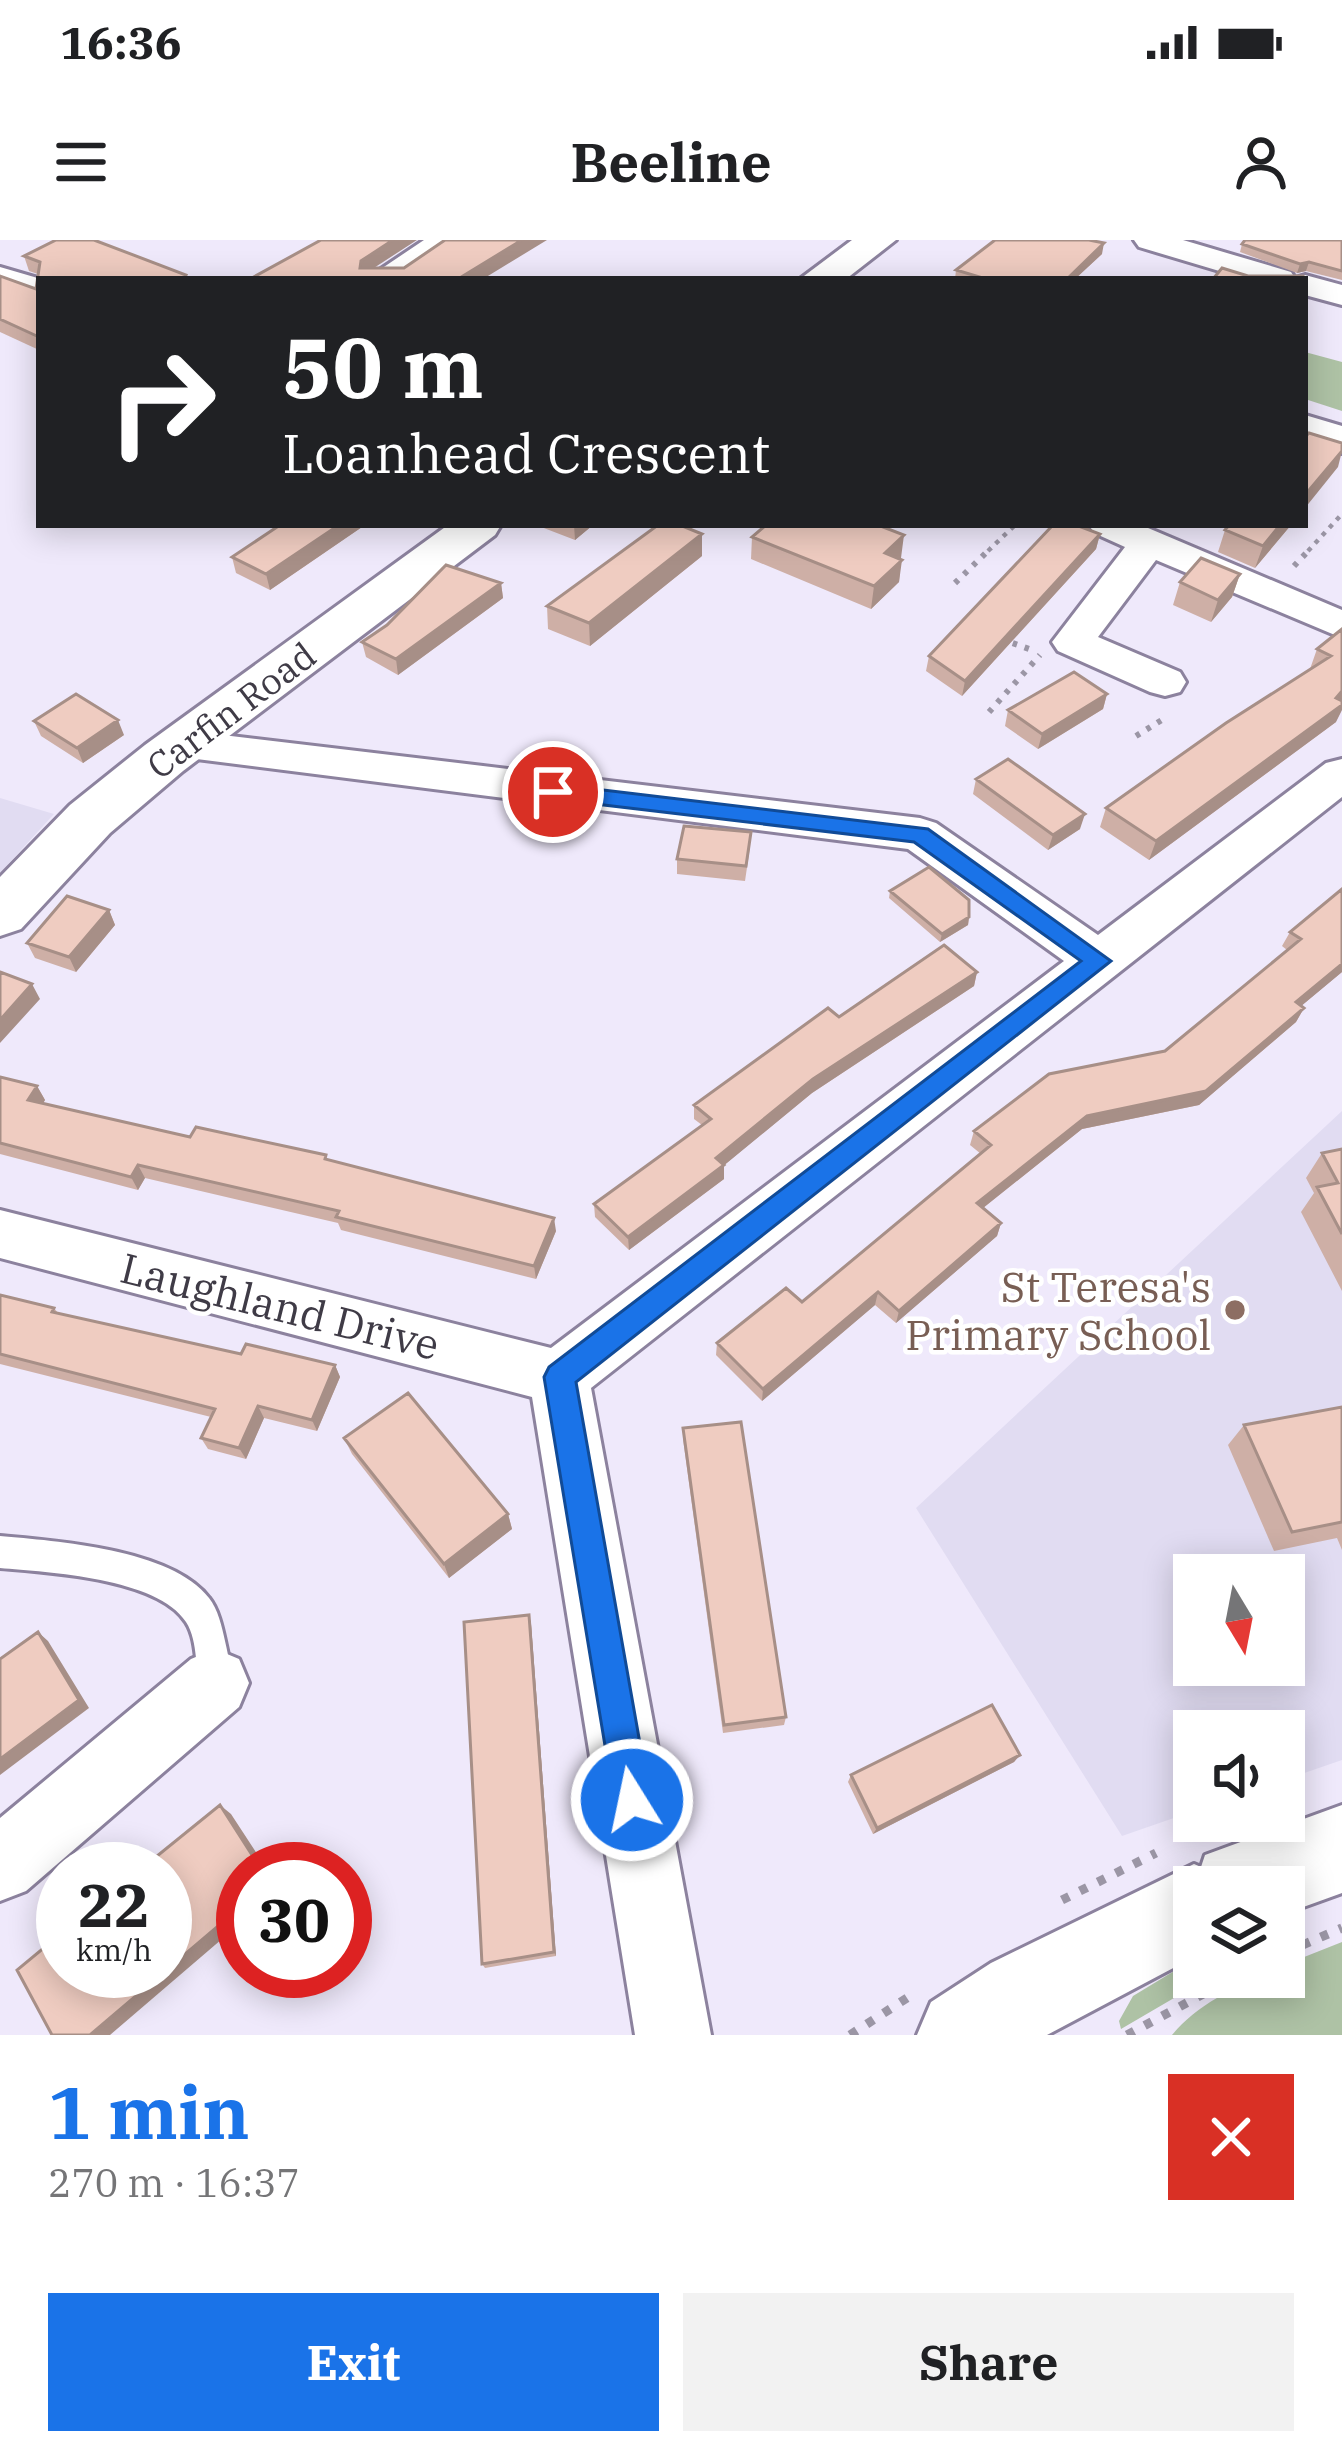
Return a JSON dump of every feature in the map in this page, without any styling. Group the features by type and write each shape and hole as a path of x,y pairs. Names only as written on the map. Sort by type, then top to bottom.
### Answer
{"main road":[{"path":"842,275 877,240"},
{"path":"1308,429 1342,440"},
{"name":"Carfin Road","path":"11,888 90,819 206,750 474,528"},
{"path":"1297,1866 1342,1850"},
{"path":"1010,2022 1173,1922"}],"street":[{"path":"387,276 446,240"},
{"path":"1150,240 1212,250 1273,276"},
{"path":"5,275 36,289"},
{"path":"1308,286 1342,295"},
{"path":"1115,528 1342,625"},
{"path":"1149,542 1057,648 1165,682"},
{"path":"206,750 920,835 1099,961"},
{"path":"673,2035 560,1377 1342,774"},
{"name":"Laughland Drive","path":"0,1234 560,1377"},
{"path":"0,1865 215,1683"}],"lane":[{"path":"0,1552 51,1555 166,1585 194,1604 202,1617 215,1683"}],"path":[{"path":"1270,592 1342,514"},
{"path":"955,583 1012,528"},
{"path":"999,638 1057,648"},
{"path":"988,712 1057,648"},
{"path":"1305,1944 1342,1928"},
{"path":"1127,2035 1195,1998"}],"shaded area":[{"path":"0,798 54,814 0,873"},
{"name":"St Teresa's Primary School","path":"1342,1111 1342,1760 1305,1773 1305,1710 1173,1710 1173,1818 1122,1836 916,1508"}],"green space":[{"path":"1308,353 1342,362 1342,411 1308,400"},
{"path":"1342,1942 1342,2035 1172,2035 1218,1998 1305,1998 1305,1957"},
{"path":"1173,1972 1174,1998 1121,2029 1119,2021 1133,1996"}],"building":[{"path":"56,240 94,240 186,275 38,276 40,262 24,256"},
{"path":"321,240 393,240 361,261 360,268 404,268 445,240 522,240 463,276 255,276"},
{"path":"995,240 1104,243 1070,276 976,276 956,270"},
{"path":"1245,240 1342,240 1342,271 1300,264 1242,244"},
{"path":"1222,268 1248,276 1215,276"},
{"path":"0,276 36,289 36,336 0,319"},
{"path":"1308,434 1342,443 1342,451 1308,491"},
{"path":"276,528 335,528 266,574 232,557"},
{"path":"654,528 687,528 702,534 589,623 547,606"},
{"path":"762,528 886,528 904,535 885,553 902,560 874,586 752,537"},
{"path":"1050,528 1084,528 1100,534 965,681 929,656"},
{"path":"1227,528 1278,528 1263,546"},
{"path":"1201,558 1240,574 1218,600 1180,582"},
{"path":"446,565 501,583 396,659 362,642 387,625"},
{"path":"1342,629 1342,691 1336,698 1342,705 1156,841 1106,808 1331,656 1317,649"},
{"path":"1074,672 1107,694 1042,734 1008,710"},
{"path":"76,694 118,720 77,748 34,721"},
{"path":"1008,759 1085,814 1053,835 976,779"},
{"path":"684,826 751,832 746,866 677,859"},
{"path":"929,867 969,900 969,917 942,934 890,891"},
{"path":"1342,889 1342,964 1296,1002 1304,1008 1206,1091 1087,1116 977,1203 1001,1223 899,1311 878,1292 763,1389 717,1343 786,1288 802,1302 991,1145 974,1131 1049,1074 1165,1051 1301,939 1290,932"},
{"path":"67,896 109,910 69,957 27,943"},
{"path":"944,945 977,972 813,1079 716,1158 724,1165 628,1237 594,1204 711,1119 694,1105 828,1008 839,1017"},
{"path":"0,972 32,984 0,1020"},
{"path":"0,1077 37,1086 28,1100 190,1137 196,1127 326,1155 325,1159 554,1218 534,1266 336,1217 339,1211 138,1165 131,1177 0,1143"},
{"path":"1342,1149 1342,1234 1317,1187 1338,1183 1322,1153"},
{"path":"0,1295 54,1308 52,1312 241,1354 246,1344 335,1365 312,1420 258,1406 239,1448 201,1438 215,1409 0,1354"},
{"path":"408,1393 508,1514 444,1564 344,1438"},
{"path":"1342,1407 1342,1522 1292,1532 1244,1425"},
{"path":"741,1422 786,1717 724,1725 683,1428"},
{"path":"529,1615 554,1952 482,1964 464,1622"},
{"path":"38,1632 79,1700 0,1759 0,1659"},
{"path":"992,1705 1020,1755 877,1828 851,1775"},
{"path":"220,1805 244,1842 216,1842 216,1928 192,1948 192,1842 174,1842"},
{"path":"36,1954 36,1998 134,1998 90,2035 52,2035 17,1970"}],"place":[{"name":"St Teresa's Primary School","path":"1235,1310"}],"route":[{"path":"553,792 920,835 1099,961 560,1377 632,1800"}]}
